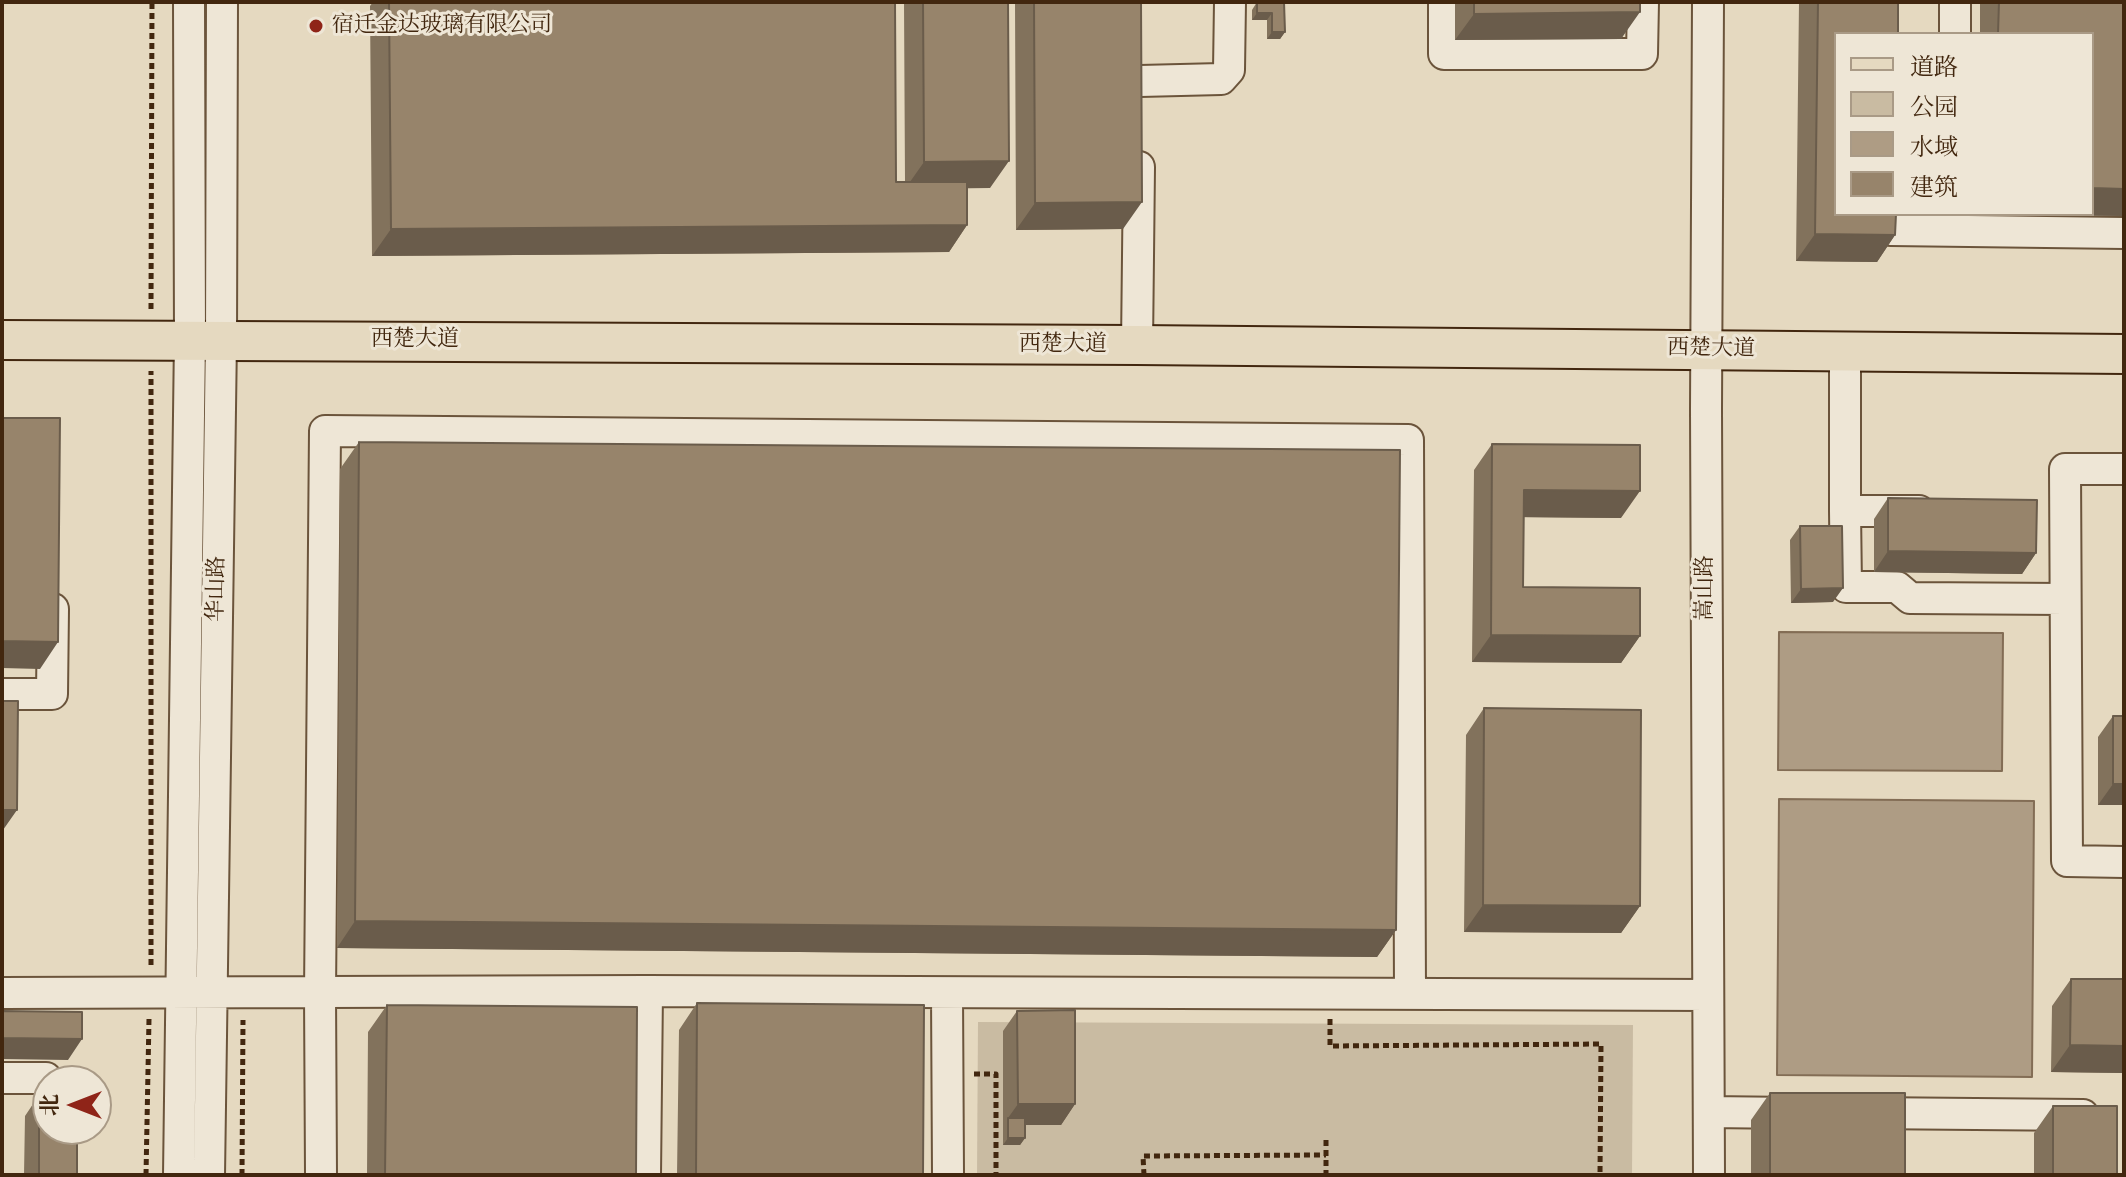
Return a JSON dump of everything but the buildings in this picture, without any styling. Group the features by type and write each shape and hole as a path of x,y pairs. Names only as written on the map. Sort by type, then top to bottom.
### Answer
{"main road":[{"name":"西楚大道","path":"2,340 1137,345 2124,354"}],"street":[{"name":"华山路","path":"189,2 206,339 211,993 209,1175"},
{"name":"华山路","path":"179,1175 181,993 222,2"},
{"path":"1140,81 1221,79 1229,70 1230,2"},
{"path":"1444,2 1444,54 1642,54 1643,2"},
{"name":"嵩山路","path":"1708,2 1709,1175"},
{"path":"1955,2 1955,32"},
{"path":"1140,49 1140,111"},
{"path":"1137,345 1139,142"},
{"path":"1891,216 1891,230 1954,222 2124,233"},
{"path":"1845,351 1846,587 1897,587 1910,598 2065,599"},
{"path":"321,1175 325,431 1408,440 1410,994"},
{"path":"2124,469 2065,469 2065,510 2067,861 2124,862"},
{"path":"2033,510 2065,510"},
{"path":"1845,511 1939,511"},
{"path":"2,694 52,694 53,583"},
{"path":"2,993 647,991 1708,995"},
{"path":"645,1175 647,991"},
{"path":"947,993 948,1175"},
{"path":"2,1078 32,1078"},
{"path":"1709,1112 1816,1113"},
{"path":"1847,1113 2083,1115"},
{"path":"1893,1113 1893,1144"}],"path":[{"path":"146,1175 150,993 152,2"},
{"path":"1330,994 1330,1046 1601,1044 1600,1175"},
{"path":"947,1073 996,1074 996,1175"},
{"path":"1326,1140 1326,1175"},
{"path":"1144,1175 1143,1156 1326,1155"}],"green space":[{"path":"978,1022 1633,1025 1632,1175 977,1175"}],"water":[{"path":"1779,632 2003,633 2002,771 1778,770"},
{"path":"1779,799 2034,801 2032,1077 1777,1075"}],"place":[{"name":"宿迁金达玻璃有限公司","path":"316,26"}]}
